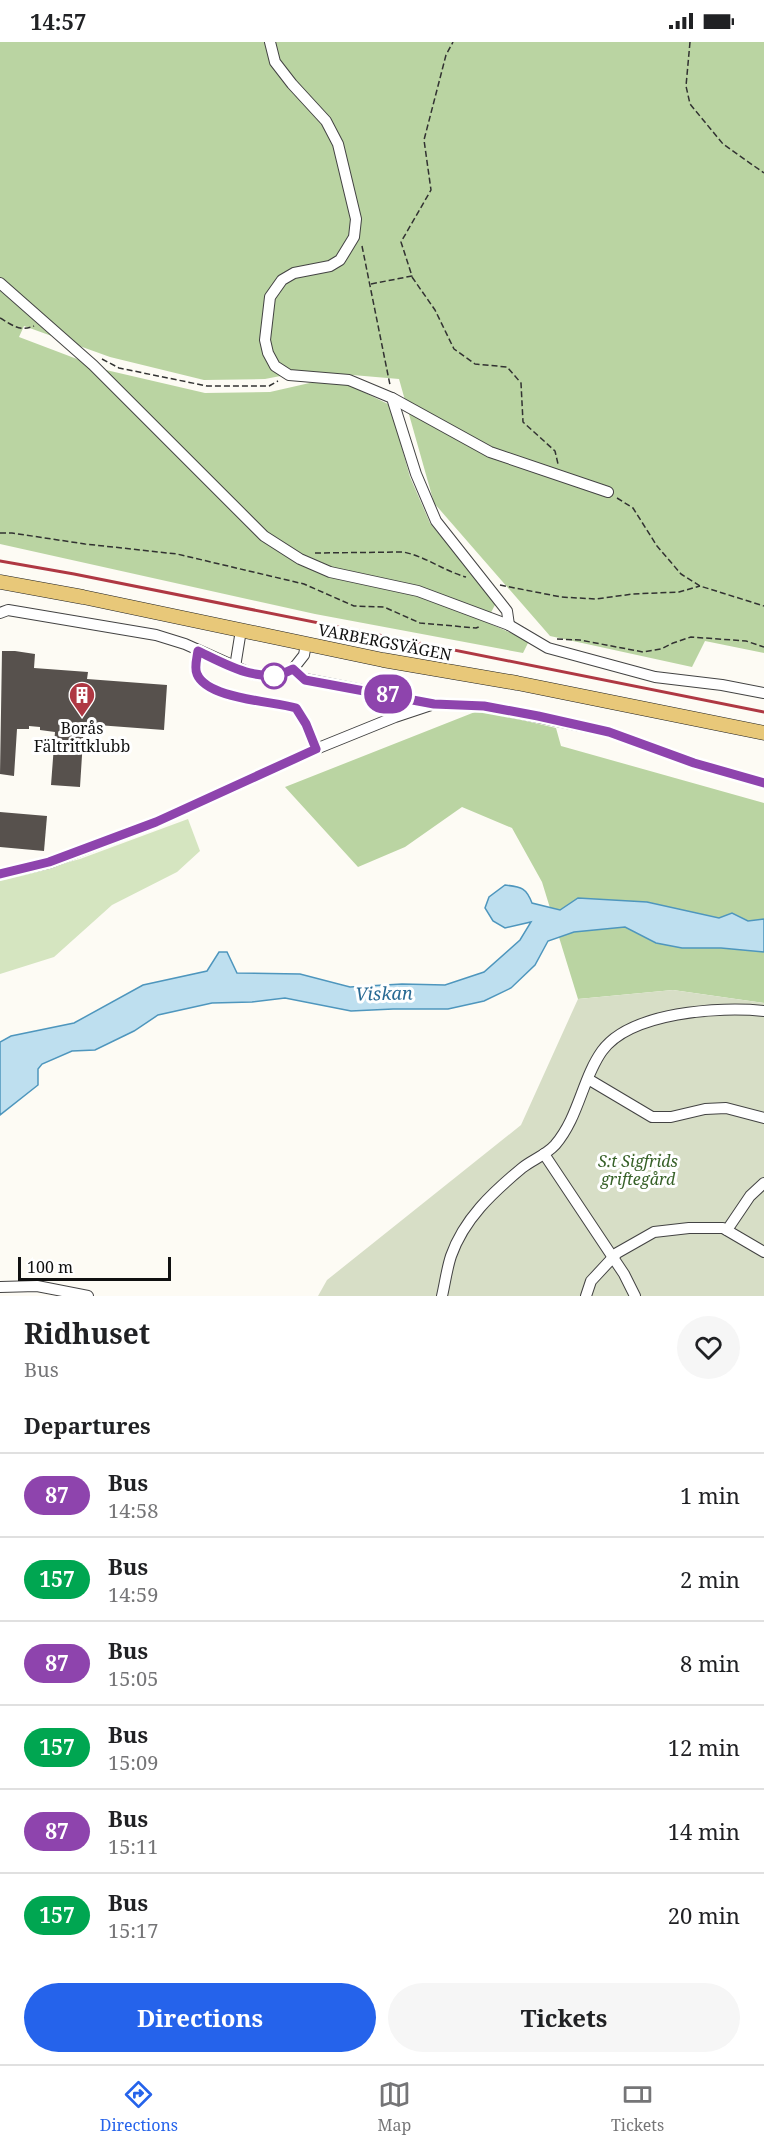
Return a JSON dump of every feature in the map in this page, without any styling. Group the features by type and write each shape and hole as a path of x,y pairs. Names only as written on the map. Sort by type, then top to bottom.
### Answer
{"main road":[{"name":"VARBERGSVÄGEN","path":"0,582 60,592 306,644 517,683 764,733"}],"street":[{"path":"270,42 275,62 326,121 338,144 356,219 354,237 340,260 330,266 294,273 282,280 270,297 265,340 268,353 275,366 289,375 349,381 392,398 490,452 608,492"},
{"path":"0,283 93,365 264,536 300,559 330,572 418,591 509,625 548,648 655,677 722,685 764,693"},
{"path":"392,398 416,474 436,521 507,611 509,625"},
{"path":"0,613 8,610 156,635 185,644 252,674 274,676 293,669 304,655 306,644"},
{"path":"235,667 241,630"},
{"path":"198,651 195,672 202,683 250,701 296,708 306,724 316,749"},
{"path":"293,669 305,680 434,704 484,706 609,732 694,763 764,783"},
{"path":"0,874 49,862 156,822 316,749 434,704"},
{"path":"442,1296 451,1257 462,1230 485,1200 523,1167 554,1145 570,1123 602,1051 612,1041 654,1018 743,1009 764,1011"},
{"path":"588,1079 652,1118 671,1117 705,1109 726,1108 764,1118"},
{"path":"544,1154 624,1274 635,1296"},
{"path":"727,1230 750,1196 764,1183"},
{"path":"586,1296 591,1281 617,1253 654,1232 689,1228 723,1228 764,1252"},
{"path":"0,1287 37,1286 88,1296"}],"path":[{"path":"453,42 446,56 424,140 431,190 401,242 412,276 435,310 454,349 475,364 507,367 521,383 523,422 555,452 562,477"},
{"path":"690,42 686,86 690,105 723,144 764,173"},
{"path":"362,245 392,398"},
{"path":"370,284 412,276"},
{"path":"0,318 19,329 33,327 42,319"},
{"path":"93,365 104,358 120,368 207,386 269,386 289,375"},
{"path":"608,492 633,508 657,546 681,574 700,586 764,606"},
{"path":"0,533 177,554 304,584 354,606 384,607 420,623 476,628 498,621"},
{"path":"300,559 316,552 403,552 416,554 434,565 467,578"},
{"path":"487,583 561,597 596,599 633,594 679,592 700,586"},
{"path":"550,638 580,640 643,652 661,649 691,637 746,640 764,647"}],"green space":[{"path":"0,42 764,42 764,653 705,641 692,667 550,636 434,503 399,379 306,371 265,379 204,380 110,357 24,326 19,337 106,370 205,393 270,392 314,382 349,385 390,405 410,477 430,523 496,603 486,622 529,641 523,653 315,614 0,544"},
{"path":"480,710 556,728 561,746 764,803 764,1003 673,990 578,999 542,882 512,828 462,807 405,847 358,867 285,787"},
{"path":"188,819 200,851 177,872 112,905 54,957 0,974 0,880 80,859"},
{"name":"S:t Sigfrids griftegård","path":"673,990 764,1003 764,1296 318,1296 327,1280 521,1125 578,999"}],"water":[{"name":"Viskan","path":"505,885 522,889 528,894 532,903 560,910 578,898 647,902 719,918 732,913 748,921 764,919 764,952 721,948 682,948 656,943 625,927 574,932 548,941 535,965 511,988 484,1001 448,1009 351,1011 285,998 212,1003 158,1015 134,1031 95,1050 72,1051 42,1064 38,1069 38,1085 0,1115 0,1042 11,1036 74,1023 143,985 207,971 219,952 227,952 237,973 300,974 350,987 402,984 445,985 484,972 520,940 531,922 505,928 493,921 485,908 489,897"}],"building":[{"name":"Borås Fältrittklubb","path":"2,651 35,654 34,668 88,672 87,679 167,685 164,730 84,724 80,787 51,785 55,732 29,726 29,729 17,729 14,776 0,774"},
{"path":"0,812 47,816 44,851 0,847"}],"railway":[{"path":"0,561 764,712"}],"bus line":[{"name":"87","path":"0,874 49,862 156,822 316,749 306,724 296,708 250,701 202,683 195,672 198,651 252,674 274,676 293,669 305,680 434,704 484,706 609,732 694,763 764,783"}],"place":[{"name":"Borås Fältrittklubb","path":"82,718"}]}
